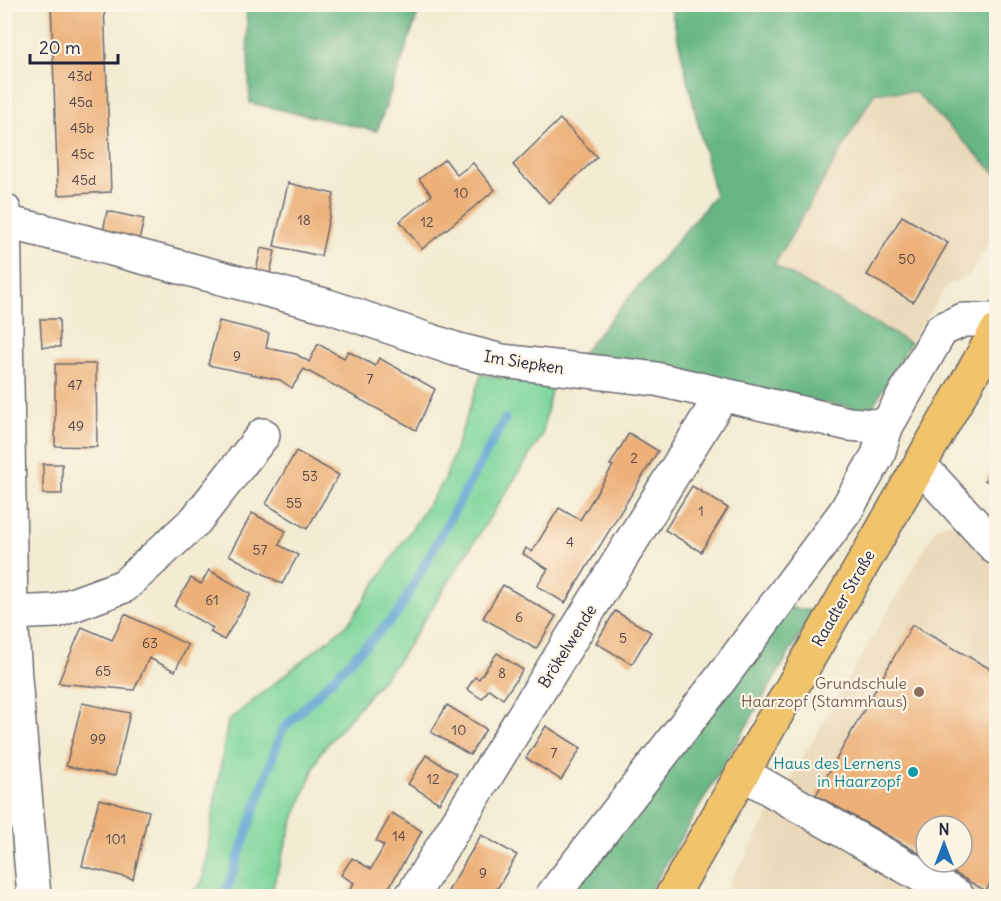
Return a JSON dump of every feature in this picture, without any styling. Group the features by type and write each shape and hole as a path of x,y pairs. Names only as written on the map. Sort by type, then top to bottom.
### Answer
{"main road":[{"name":"Raadter Straße","path":"672,897 996,332"}],"street":[{"path":"4,210 11,613 34,897"},
{"name":"Im Siepken","path":"5,222 328,306 455,349 502,361 656,379 849,424 886,427"},
{"path":"552,897 719,681 845,512 879,455 886,427 941,330 963,320 996,320"},
{"name":"Brökelwende","path":"412,897 722,395"},
{"path":"11,613 56,611 124,586 196,520 263,435"},
{"path":"920,465 996,548"},
{"path":"742,773 957,897"}],"shaded area":[{"path":"875,92 915,92 996,174 996,231 970,275 947,285 910,343 774,265"},
{"name":"Grundschule Haarzopf (Stammhaus)","path":"953,521 996,559 996,896 722,896 937,527"}],"green space":[{"path":"994,4 996,6 996,174 915,92 875,92 774,265 910,343 870,411 577,359 715,196 670,5"},
{"path":"246,5 421,5 377,131 250,103"},
{"path":"481,375 552,385 542,436 398,661 320,753 292,824 270,896 187,896 202,883 228,721 349,623 445,479"},
{"path":"783,607 814,611 647,896 561,896"}],"building":[{"path":"51,4 104,4 111,192 58,195"},
{"path":"560,119 597,157 549,203 513,165"},
{"path":"445,159 457,175 473,163 495,190 422,249 400,221 432,195 419,179"},
{"path":"288,183 334,194 321,256 274,246"},
{"path":"107,211 144,219 138,245 102,237"},
{"path":"902,216 948,243 913,302 867,275"},
{"path":"261,248 275,251 269,278 255,275"},
{"path":"40,319 59,319 60,347 42,347"},
{"path":"219,321 269,333 266,348 296,354 309,362 318,344 344,358 348,351 375,366 379,358 435,389 416,430 304,369 292,388 280,380 208,365"},
{"path":"55,364 96,364 97,447 55,446"},
{"path":"629,433 658,451 565,603 537,586 548,569 523,554 526,548 532,552 559,508 580,520 613,466 610,465"},
{"path":"296,451 339,475 307,529 266,504"},
{"path":"996,460 996,487 985,480"},
{"path":"43,464 62,464 62,494 43,494"},
{"path":"692,486 728,508 701,552 665,530"},
{"path":"252,513 286,531 279,545 298,555 282,584 229,555"},
{"path":"209,570 251,594 224,640 210,632 213,628 174,606 191,578 201,584"},
{"path":"503,585 556,616 536,649 483,618"},
{"path":"615,611 651,632 632,664 596,643"},
{"path":"125,614 188,645 175,671 149,658 134,690 58,683 82,627 112,640"},
{"name":"Haus des Lernens in Haarzopf","path":"912,625 996,672 996,872 986,891 956,874 974,874 974,814 914,814 914,850 816,795"},
{"path":"497,653 523,670 503,699 489,689 482,699 467,689 475,677 479,679"},
{"path":"82,703 130,713 115,776 66,766"},
{"path":"447,705 486,729 470,755 431,732"},
{"path":"546,726 581,748 561,780 526,758"},
{"path":"426,755 457,774 439,803 408,784"},
{"path":"99,799 149,811 133,879 82,866"},
{"path":"392,813 422,831 384,896 346,896 354,883 341,875 352,858 371,869 384,846 376,841"},
{"path":"481,835 517,855 493,896 458,896 448,891"}],"waterway":[{"path":"225,896 282,730 398,613 505,419"}],"place":[{"name":"Grundschule Haarzopf (Stammhaus)","path":"919,692"},
{"name":"Haus des Lernens in Haarzopf","path":"913,772"}]}
